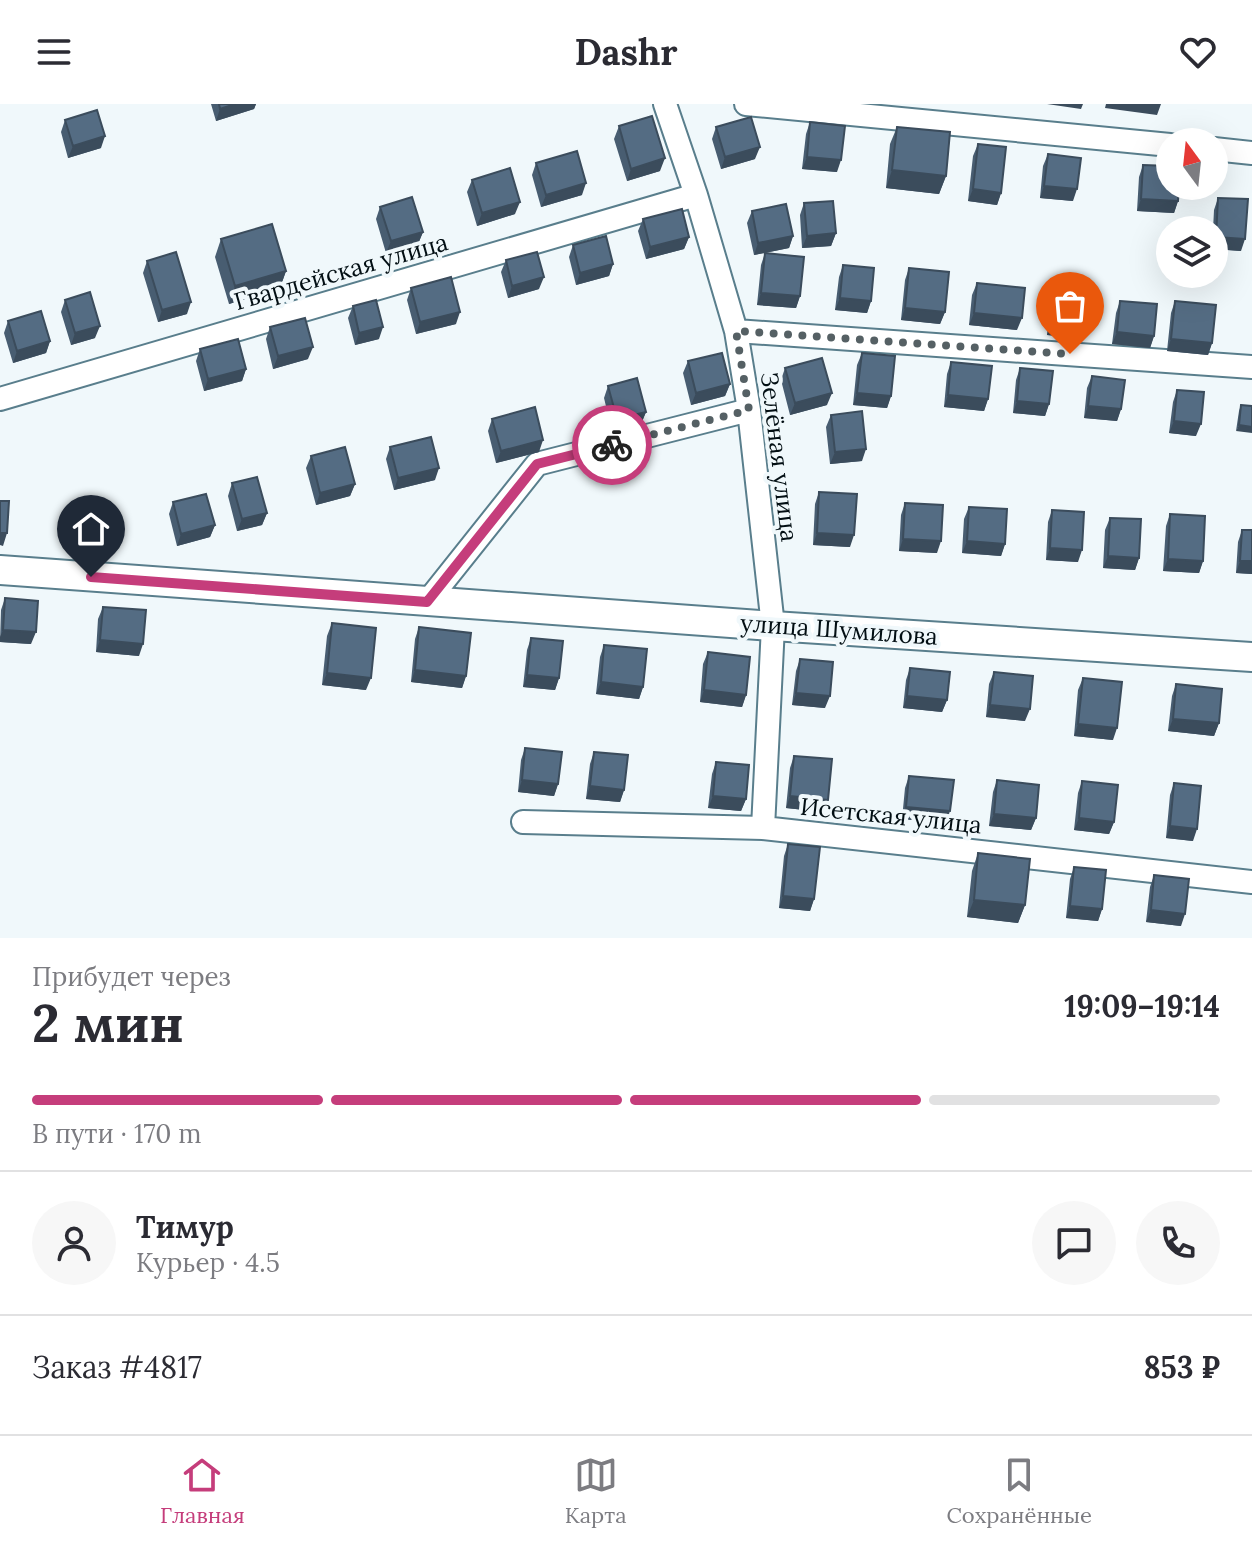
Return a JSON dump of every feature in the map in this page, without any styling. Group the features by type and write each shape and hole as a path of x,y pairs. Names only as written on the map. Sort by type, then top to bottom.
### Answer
{"street":[{"name":"Зелёная улица","path":"665,104 696,195 736,331 749,410 773,626 763,828"},
{"path":"746,104 1156,144"},
{"path":"1228,150 1252,153"},
{"name":"Гвардейская улица","path":"0,399 696,195"},
{"path":"736,331 1252,367"},
{"path":"427,602 537,464 749,410"},
{"name":"улица Шумилова","path":"0,570 1252,657"},
{"name":"Исетская улица","path":"523,822 763,828 1252,882"}],"building":[{"path":"97,110 105,136 73,146 65,120"},
{"path":"652,116 665,158 631,169 619,126"},
{"path":"751,117 760,147 725,157 716,127"},
{"path":"810,122 845,126 841,160 807,157"},
{"path":"897,127 950,132 946,176 892,170"},
{"path":"978,144 1006,147 1001,193 973,189"},
{"path":"577,151 586,183 546,195 536,163"},
{"path":"1048,154 1081,158 1077,189 1044,186"},
{"path":"1143,165 1156,165 1156,200 1141,199"},
{"path":"510,168 520,202 482,213 472,180"},
{"path":"412,197 423,232 391,241 380,207"},
{"path":"1248,199 1245,239 1228,238 1228,216 1217,216 1218,200"},
{"path":"833,201 836,233 807,236 804,203"},
{"path":"786,204 793,236 758,243 752,211"},
{"path":"682,209 689,237 650,247 643,219"},
{"path":"272,224 286,271 235,286 221,239"},
{"path":"606,236 613,264 580,273 573,245"},
{"path":"176,252 191,302 162,310 147,261"},
{"path":"537,252 544,277 512,286 506,260"},
{"path":"765,253 804,257 800,296 761,293"},
{"path":"843,265 874,268 871,301 840,298"},
{"path":"909,268 949,272 945,312 905,308"},
{"path":"451,277 460,312 420,322 411,288"},
{"path":"977,283 1025,288 1022,318 974,313"},
{"path":"1055,286 1090,289 1086,326 1051,323"},
{"path":"90,292 100,326 75,333 65,300"},
{"path":"376,300 383,327 359,333 353,306"},
{"path":"1120,301 1157,304 1154,336 1117,332"},
{"path":"1175,301 1216,305 1212,343 1171,339"},
{"path":"41,311 50,341 17,351 8,321"},
{"path":"305,318 313,347 278,356 270,327"},
{"path":"238,339 246,369 208,379 200,349"},
{"path":"722,353 730,384 696,393 688,361"},
{"path":"862,353 895,356 891,396 857,393"},
{"path":"822,358 832,393 795,403 785,368"},
{"path":"951,362 992,366 988,399 948,395"},
{"path":"1020,368 1053,371 1049,404 1017,401"},
{"path":"1092,376 1125,380 1121,409 1088,406"},
{"path":"637,378 646,412 617,419 608,386"},
{"path":"1177,390 1204,392 1201,424 1174,421"},
{"path":"1241,405 1252,406 1252,427 1239,425"},
{"path":"535,407 543,440 501,451 492,419"},
{"path":"862,411 866,449 835,452 831,415"},
{"path":"431,437 439,468 398,478 390,447"},
{"path":"345,447 355,484 320,493 311,456"},
{"path":"257,477 267,513 242,519 232,483"},
{"path":"819,492 857,494 854,535 817,533"},
{"path":"206,494 215,525 181,534 173,502"},
{"path":"0,501 9,501 7,533 0,533"},
{"path":"905,503 943,505 941,541 903,539"},
{"path":"79,505 113,507 111,545 77,543"},
{"path":"969,507 1007,509 1005,544 967,541"},
{"path":"1052,510 1084,512 1082,550 1050,548"},
{"path":"1170,514 1205,516 1203,561 1168,559"},
{"path":"1110,518 1141,519 1139,558 1108,556"},
{"path":"1242,530 1252,530 1252,561 1240,561"},
{"path":"5,598 38,601 36,632 3,630"},
{"path":"103,607 146,610 143,644 100,640"},
{"path":"332,623 376,628 371,678 327,673"},
{"path":"419,627 471,633 466,676 415,670"},
{"path":"531,638 563,641 559,678 527,675"},
{"path":"604,645 647,649 643,687 601,682"},
{"path":"708,652 750,657 746,695 704,690"},
{"path":"800,659 833,662 830,696 796,693"},
{"path":"910,668 950,672 947,700 907,696"},
{"path":"994,672 1033,676 1030,709 990,705"},
{"path":"1083,678 1122,682 1117,728 1078,724"},
{"path":"1176,684 1222,689 1219,723 1173,719"},
{"path":"525,748 562,752 558,784 522,780"},
{"path":"594,752 628,755 624,790 590,786"},
{"path":"794,756 832,759 828,800 790,796"},
{"path":"716,762 749,765 746,799 713,796"},
{"path":"909,776 954,780 950,811 906,807"},
{"path":"997,780 1039,785 1036,818 994,814"},
{"path":"1082,781 1118,785 1114,822 1079,818"},
{"path":"1174,783 1201,786 1197,829 1170,826"},
{"path":"788,844 820,847 814,899 783,896"},
{"path":"978,853 1030,859 1025,905 974,900"},
{"path":"1074,867 1106,870 1102,909 1070,906"},
{"path":"1154,875 1189,879 1185,914 1151,910"}],"way so far":[{"path":"612,445 749,410 736,331 1070,354"}],"route":[{"path":"91,577 427,602 537,464 612,445"}]}
